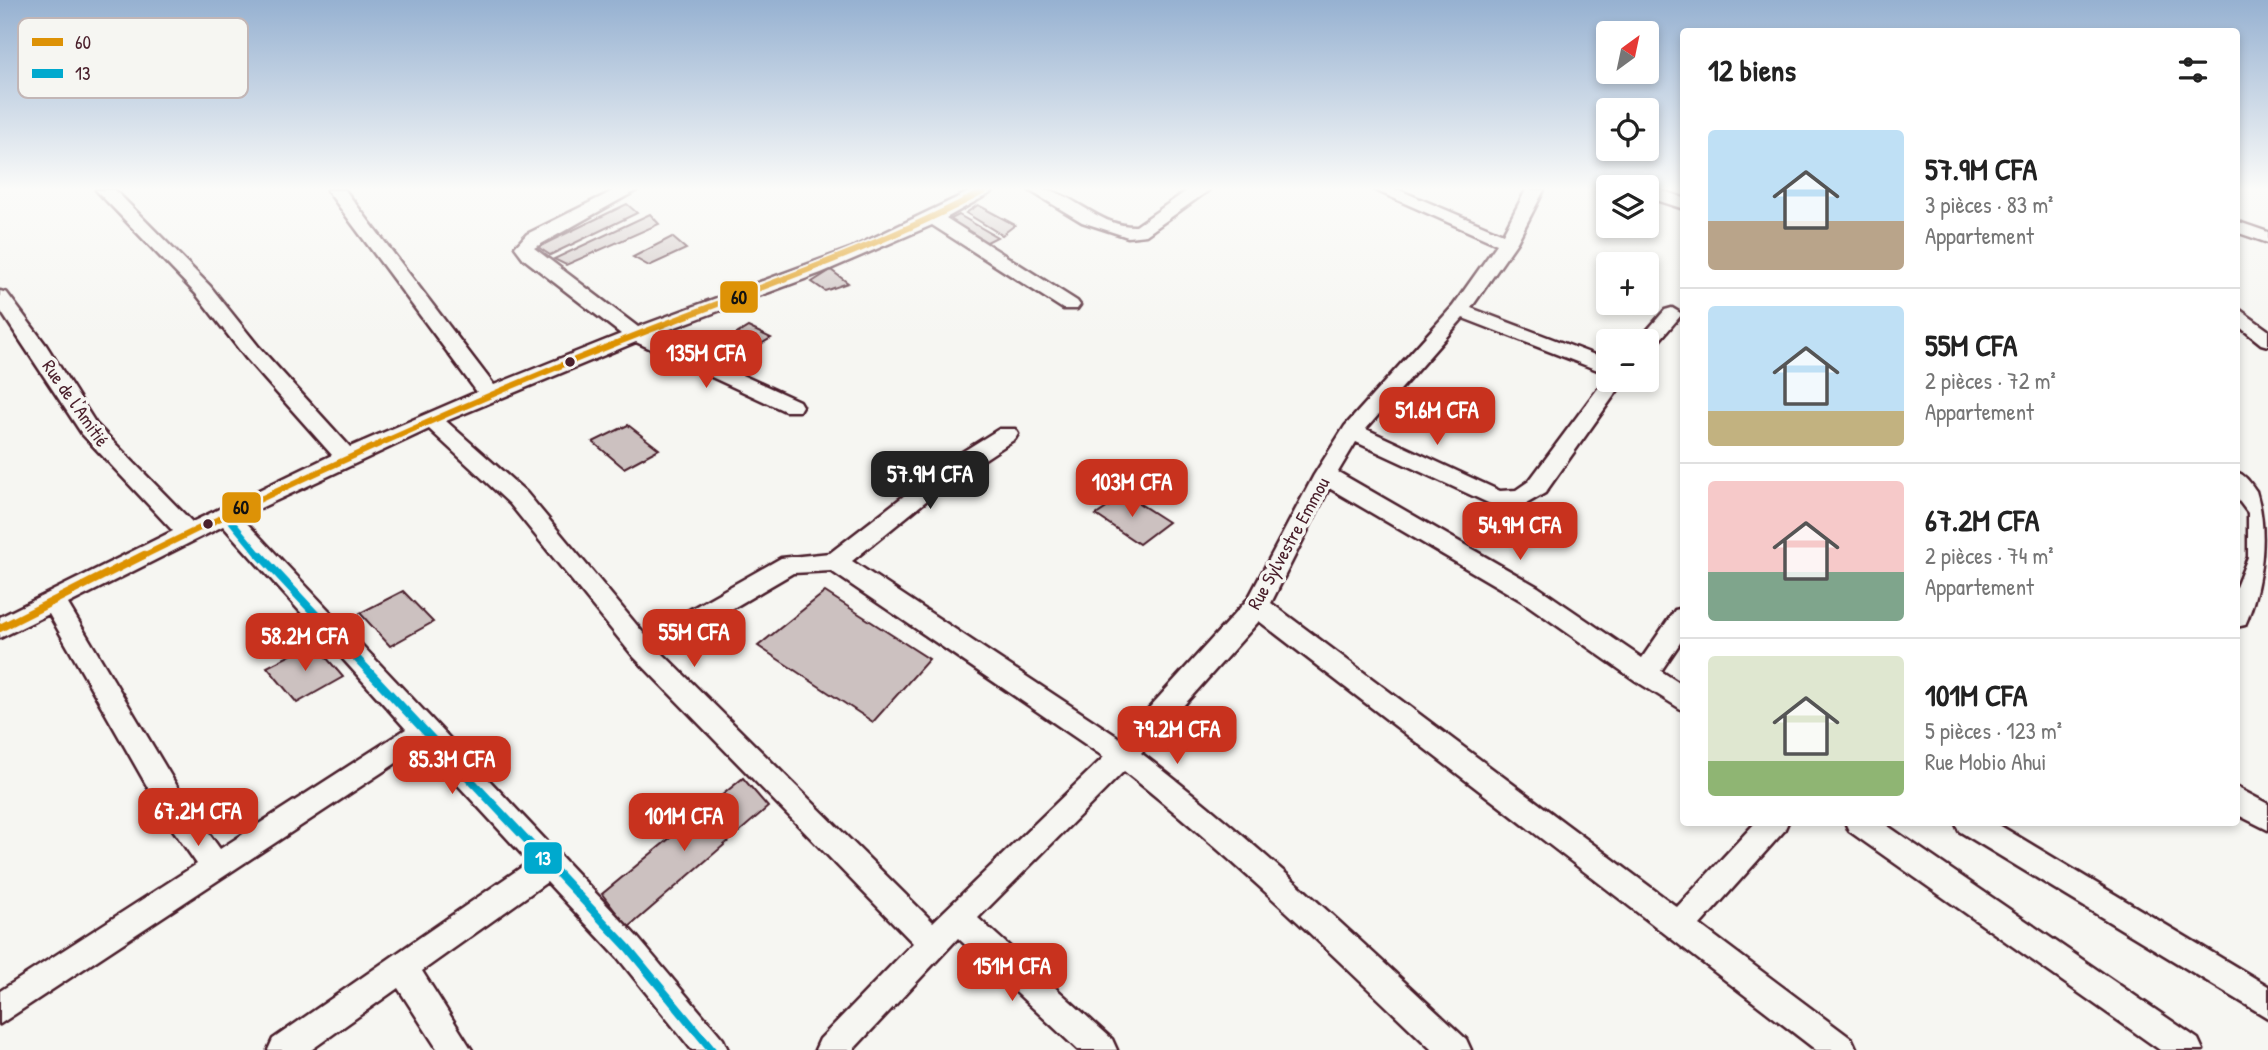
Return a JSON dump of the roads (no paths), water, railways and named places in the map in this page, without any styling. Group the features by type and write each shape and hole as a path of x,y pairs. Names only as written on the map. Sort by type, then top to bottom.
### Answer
{"street":[{"path":"153,239 203,290 252,352 348,459"},
{"path":"372,239 490,394"},
{"path":"533,239 524,247 530,255 636,335 793,407"},
{"path":"0,628 190,533 490,394 636,335 801,275 884,239"},
{"path":"966,239 1070,305"},
{"path":"1501,239 1508,242"},
{"name":"Rue Sylvestre Emmou","path":"831,1050 957,918 1123,755 1257,606 1325,475 1353,431 1460,310 1510,239"},
{"name":"Rue de l'Amitié","path":"0,297 39,351 57,383 89,429 190,533"},
{"path":"1460,310 1596,363"},
{"path":"1659,329 1672,314"},
{"path":"2240,316 2268,340"},
{"path":"1353,431 1497,499 1513,500 1528,495 1537,487 1606,392"},
{"path":"432,420 518,498 558,543 642,649 933,943"},
{"path":"642,649 789,564 835,562 937,478 1007,434"},
{"path":"1325,475 1530,594 1680,697"},
{"path":"2240,486 2259,512 2260,556 2240,608"},
{"path":"227,516 249,544 628,948 712,1050"},
{"path":"835,562 959,648 1123,755 1194,810 1298,902 1455,1050"},
{"path":"54,601 177,812 215,866"},
{"path":"1257,606 1841,1050"},
{"path":"1645,674 1680,628"},
{"path":"0,1009 424,731"},
{"path":"2240,801 2268,818"},
{"path":"1680,925 1770,826"},
{"path":"1865,826 2187,1050"},
{"path":"1976,826 2268,1003"},
{"path":"284,1050 548,865"},
{"path":"957,918 1101,1050"},
{"path":"401,967 456,1050"}]}
